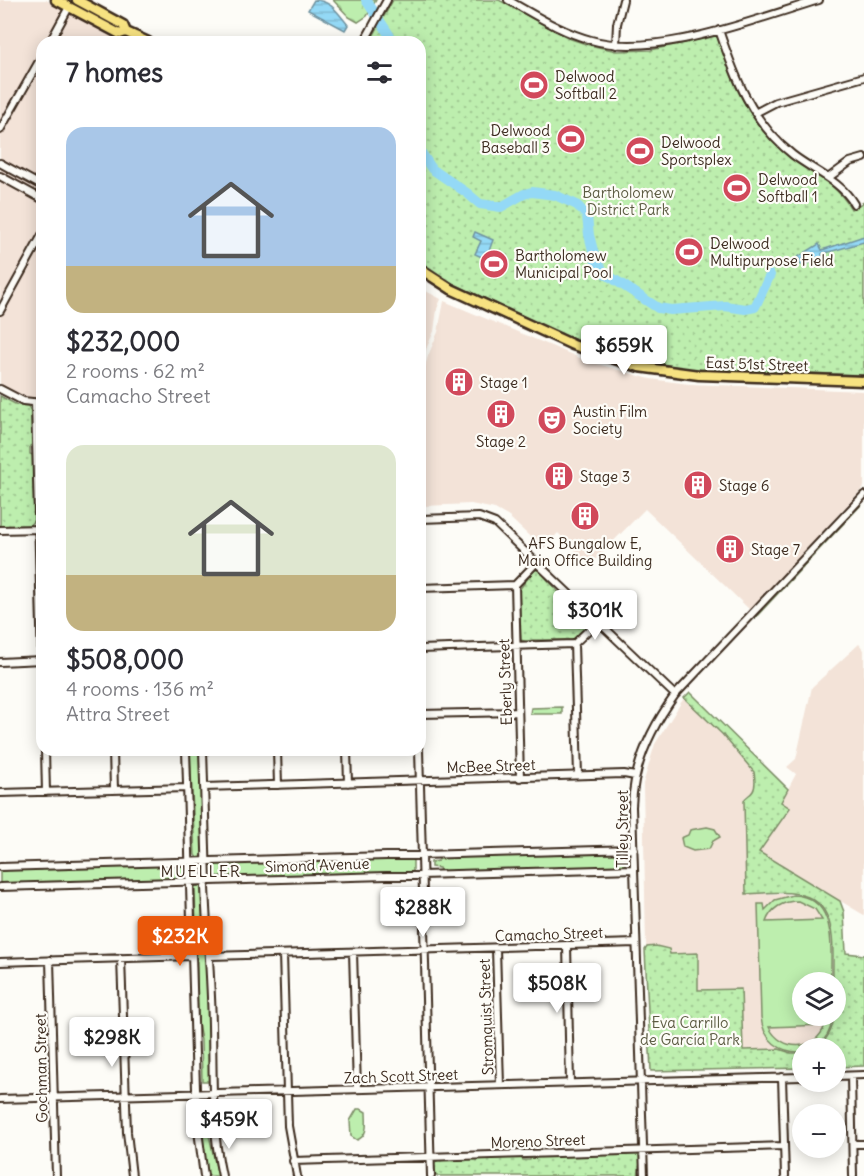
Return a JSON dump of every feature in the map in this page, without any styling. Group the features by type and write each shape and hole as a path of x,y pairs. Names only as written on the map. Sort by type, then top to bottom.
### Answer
{"main road":[{"path":"56,0 120,34 126,32"},
{"path":"77,0 123,25 126,32 135,36"},
{"name":"East 51st Street","path":"426,273 451,289 573,345 639,367 699,375 864,381"}],"street":[{"path":"508,0 568,33 616,45 663,44 819,0"},
{"path":"614,0 622,2 616,45"},
{"path":"367,36 386,2"},
{"path":"53,36 69,7"},
{"path":"719,30 745,98 772,136 793,155 839,186 854,204"},
{"path":"0,130 36,67"},
{"path":"755,113 776,102 864,77"},
{"path":"828,178 850,162 864,158"},
{"path":"0,163 36,183"},
{"path":"0,176 36,196"},
{"path":"0,311 36,246"},
{"path":"0,390 23,401 36,403"},
{"name":"Tilley Street","path":"644,1176 633,849 635,776 650,735 675,695 864,495"},
{"path":"426,519 472,517 488,520 500,527 675,695"},
{"path":"0,530 36,529"},
{"path":"426,588 515,585 537,562"},
{"name":"Eberly Street","path":"515,585 520,778"},
{"path":"426,649 574,644 598,621"},
{"path":"574,644 578,776"},
{"path":"0,662 36,661"},
{"path":"426,714 518,712"},
{"path":"45,756 46,792"},
{"path":"113,756 114,790"},
{"path":"186,756 193,926 196,1094 199,1144 204,1176"},
{"path":"203,756 207,861 206,926 210,956 216,1143 222,1176"},
{"path":"277,756 278,785"},
{"path":"347,756 348,783"},
{"path":"419,756 431,1176"},
{"name":"McBee Street","path":"204,787 635,776"},
{"path":"0,793 187,788"},
{"name":"Simond Avenue","path":"0,867 633,849"},
{"name":"Simond Avenue","path":"0,887 634,869"},
{"name":"Camacho Street","path":"210,956 636,943"},
{"path":"567,945 570,1083"},
{"name":"Stromquist Street","path":"496,948 500,1085"},
{"path":"353,952 357,1089"},
{"path":"283,954 288,1126 297,1176"},
{"path":"0,962 192,956"},
{"path":"121,958 125,1095 132,1176"},
{"name":"Gochman Street","path":"50,960 56,1176"},
{"path":"846,1076 864,1075"},
{"path":"851,1076 853,1176"},
{"path":"782,1077 785,1176"},
{"name":"Zach Scott Street","path":"0,1099 792,1077"},
{"path":"853,1144 864,1144"},
{"name":"Moreno Street","path":"293,1161 784,1146"}],"shaded area":[{"path":"0,0 46,0 114,36 36,36 36,403 0,389"},
{"path":"426,291 441,299 434,331 426,349"},
{"path":"444,301 587,361 650,379 689,384 864,391 864,487 750,610 645,509 590,565 558,533 543,549 509,517 495,509 471,504 426,506 426,363 438,332"},
{"path":"859,644 864,650 864,915 758,852 790,809 781,802 796,774 787,767 796,759 812,687"},
{"path":"684,698 722,734 754,772 755,787 745,797 744,806 746,893 802,895 819,903 828,916 831,930 833,972 792,972 792,1026 832,1026 826,1038 792,1038 792,1053 779,1049 743,1050 670,954 669,949 646,948 643,784 655,744"}],"green space":[{"path":"333,0 376,0 367,16 358,22 349,17"},
{"name":"Bartholomew District Park","path":"393,0 499,0 571,39 617,51 651,50 716,36 738,91 750,113 766,134 787,154 833,187 851,209 864,202 864,375 692,369 629,359 572,339 452,283 426,265 426,36 373,36"},
{"path":"0,396 17,405 28,406 31,411 30,454 33,455 34,520 30,525 0,526"},
{"path":"864,500 860,506 754,619 772,596"},
{"path":"534,570 539,570 560,594 590,618 590,624 574,640 527,642 521,640 519,590"},
{"path":"690,692 788,789 781,802 790,808 759,852 840,901 844,912 846,953 864,955 864,1066 846,1067 846,1038 826,1038 832,1026 846,1026 846,972 833,972 833,942 827,916 821,906 811,898 797,894 778,892 746,894 744,801 754,789 754,772 722,734 684,698"},
{"path":"562,707 562,714 530,714 531,708"},
{"path":"190,756 200,756 203,855 197,858"},
{"path":"707,827 715,829 720,837 713,841 709,849 693,851 683,847 681,838 688,835 690,830"},
{"path":"617,852 618,855 625,856 625,866 440,871 439,868 431,867 431,862 438,861 440,858"},
{"path":"413,858 413,872 214,878 213,865 215,864"},
{"path":"180,865 184,867 184,876 180,879 0,884 0,870"},
{"path":"199,885 202,888 206,954 210,1081 202,1081 198,1022 195,886"},
{"path":"793,895 808,898 818,905 829,927 831,972 792,972 792,1026 797,1026 769,1027 774,1035 792,1044 792,1051 774,1044 762,1025 758,904 764,904 765,910 775,900","holes":["798,901 815,909 822,920 766,922 778,906 787,902"]},
{"name":"Eva Carrillo de García Park","path":"656,946 669,949 670,954 698,953 698,990 741,989 743,1050 779,1049 792,1053 792,1068 651,1071 645,950 647,947"},
{"path":"104,1020 105,1037 71,1038 71,1021"},
{"path":"825,1026 831,1026 825,1038 816,1038"},
{"path":"202,1098 208,1100 209,1135 218,1176 207,1176 199,1100"},
{"path":"357,1109 366,1112 366,1124 365,1132 357,1140 351,1136 350,1121"},
{"path":"637,1154 641,1157 638,1176 436,1176 434,1164 438,1160 521,1158 530,1160 531,1157"}],"water":[{"path":"314,0 325,2 334,8 348,25 345,30 308,10"},
{"path":"475,232 493,240 486,259 475,254 481,241 473,237"},
{"path":"864,236 864,242 822,254 824,259 801,265 798,257 819,244 822,250"}],"waterway":[{"path":"366,0 390,36"},
{"path":"426,160 432,169 480,204 501,207 532,192 555,195 577,205 587,216 596,262 606,274 658,308 671,310 725,306 745,309 755,307 770,275"}],"place":[{"name":"Delwood Softball 2","path":"534,85"},
{"name":"Delwood Baseball 3","path":"571,139"},
{"name":"Delwood Sportsplex","path":"640,151"},
{"name":"Delwood Softball 1","path":"737,188"},
{"name":"Delwood Multipurpose Field","path":"689,252"},
{"name":"Bartholomew Municipal Pool","path":"494,264"},
{"name":"Stage 1","path":"459,382"},
{"name":"Stage 2","path":"501,414"},
{"name":"Austin Film Society","path":"552,420"},
{"name":"Stage 3","path":"559,476"},
{"name":"Stage 6","path":"698,485"},
{"name":"AFS Bungalow E, Main Office Building","path":"585,516"},
{"name":"Stage 7","path":"730,549"}],"district":[{"name":"MUELLER","path":"201,871"}]}
